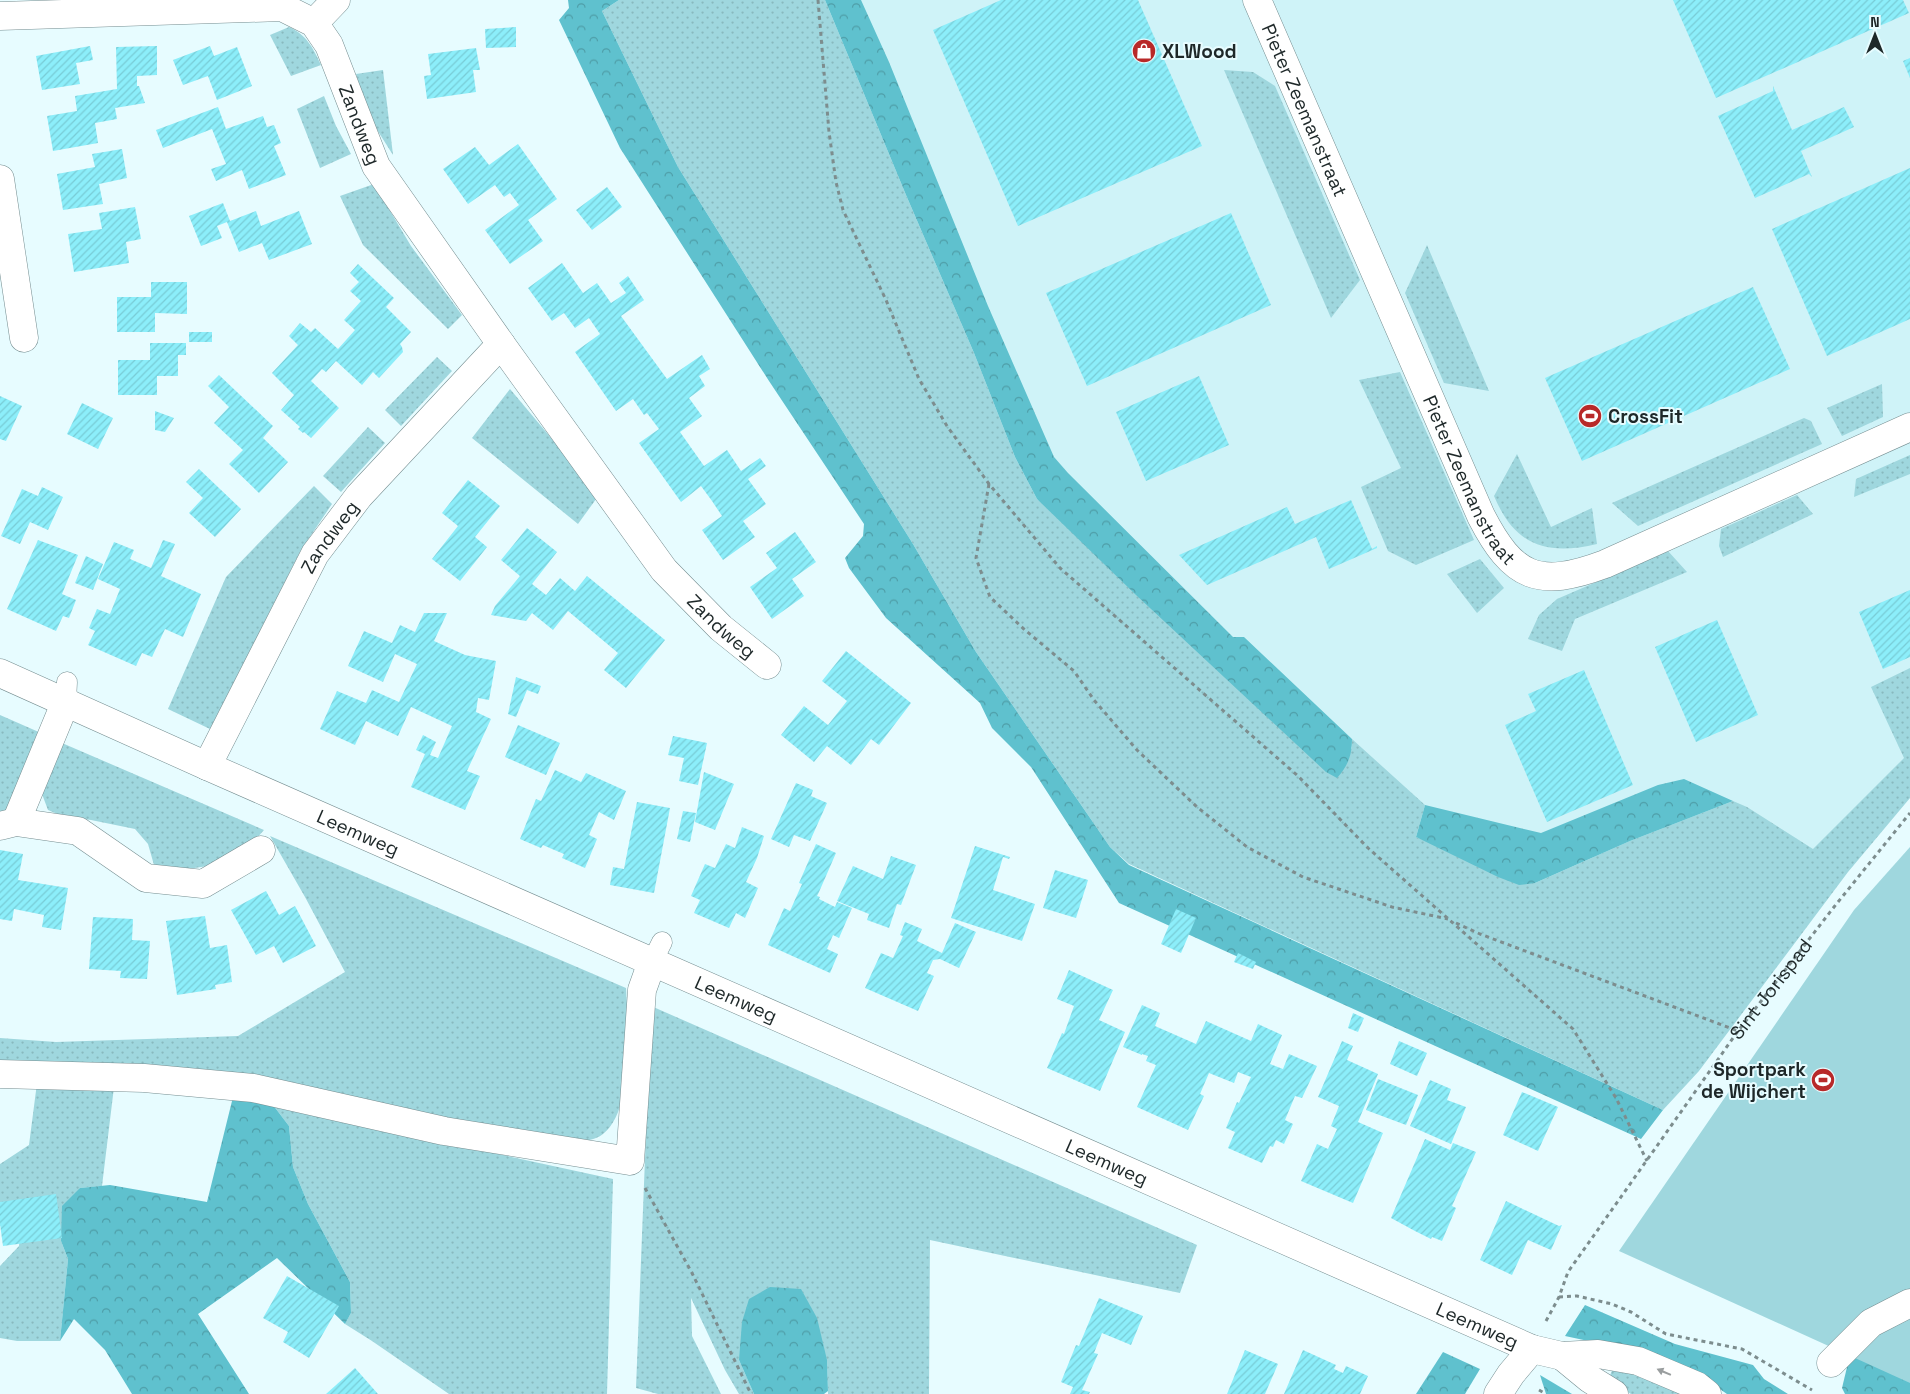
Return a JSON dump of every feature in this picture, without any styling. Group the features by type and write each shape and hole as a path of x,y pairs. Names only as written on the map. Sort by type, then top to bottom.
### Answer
{"street":[{"path":"0,16 225,4 282,7 314,23 336,0"},
{"name":"Pieter Zeemanstraat","path":"1257,0 1481,516 1495,542 1519,567 1538,576 1557,577 1581,573 1605,564 1910,427"},
{"name":"Zandweg","path":"314,23 329,45 376,166 501,344 664,570 721,628 767,665"},
{"path":"0,179 24,338"},
{"name":"Zandweg","path":"207,766 316,554 359,496 501,344"},
{"name":"Leemweg","path":"0,673 67,691 207,766 657,952 1532,1349 1562,1356 1598,1354 1638,1361 1697,1386 1707,1394"},
{"path":"67,691 8,824 78,831 146,878 204,884 261,850"},
{"path":"0,1074 144,1078 253,1088 444,1131 630,1161 642,990 657,952"},
{"path":"1831,1363 1871,1323 1910,1303"},
{"path":"1498,1394 1511,1374 1532,1349"},
{"name":"Leemweg","path":"1562,1356 1590,1379 1614,1394"}],"path":[{"path":"818,0 829,132 836,182 843,210 886,300 919,379 947,426 989,484 1060,568 1298,776 1368,848 1573,1029 1616,1098 1647,1161"},
{"path":"989,484 976,558 990,597 1024,630 1074,671 1094,700 1137,750 1197,807 1247,846 1303,877 1392,906 1451,920 1480,934 1738,1031"},
{"name":"Sint Jorispad","path":"1819,1394 1742,1349 1666,1334 1631,1312 1612,1304 1578,1296 1559,1297 1568,1272 1738,1031 1834,906 1910,813"},
{"path":"630,1161 692,1274 751,1394"}],"shaded area":[{"path":"619,0 825,0 974,353 1015,457 1037,499 1352,749 1352,739 1425,805 1416,837 1535,883 1630,841 1733,801 1747,807 1813,849 1904,758 1871,687 1910,668 1910,798 1848,872 1699,1071 1663,1110 1129,864 1110,847 976,652 913,544 678,167 602,11"},
{"path":"852,0 1910,0 1910,768 1794,886 1535,849 1378,789 1047,478"},
{"path":"289,27 305,38 321,65 291,76 270,35"},
{"path":"383,70 393,155 374,125 356,74"},
{"path":"1224,70 1253,72 1275,86 1360,280 1331,318"},
{"path":"324,96 336,126 351,154 320,168 297,109"},
{"path":"374,184 411,246 462,315 448,329 363,245 340,196"},
{"path":"1427,245 1489,391 1444,383 1405,293"},
{"path":"437,357 452,371 401,426 385,410"},
{"path":"1400,372 1474,540 1416,565 1388,551 1361,487 1401,468 1359,380"},
{"path":"1882,384 1883,417 1842,436 1827,408"},
{"path":"510,389 599,495 578,524 472,438"},
{"path":"1804,418 1811,421 1822,444 1638,526 1612,503"},
{"path":"368,427 385,443 341,492 323,476"},
{"path":"1517,454 1551,527 1592,508 1597,544 1563,549 1548,547 1535,543 1523,536 1512,526 1502,513 1494,496"},
{"path":"1910,455 1910,474 1854,497 1856,479"},
{"path":"314,486 332,504 301,550 210,729 168,709 226,577"},
{"path":"1797,495 1813,514 1723,557 1719,546 1721,529"},
{"path":"1668,551 1687,572 1575,619 1562,651 1528,639 1539,615 1557,599"},
{"path":"1480,559 1504,588 1477,613 1447,574"},
{"path":"0,715 41,733 9,807 0,816"},
{"path":"62,743 264,830 255,840 221,864 181,870 154,865 148,844 135,829 62,816 48,810 42,794"},
{"path":"270,836 626,988 628,1044 625,1087 613,1122 603,1134 585,1142 0,1064 0,1038 56,1042 238,1036 345,972"},
{"name":"Sportpark de Wijchert","path":"1910,847 1910,1383 1619,1251 1854,910"},
{"path":"651,1006 1197,1245 1180,1293 930,1240 929,1394 828,1394 827,1360 739,1360 754,1394 739,1394 725,1370 691,1298 692,1336 721,1394 658,1394 636,1388"},
{"path":"37,1083 114,1087 102,1186 80,1188 61,1241 68,1259 60,1341 17,1341 0,1338 0,1266 19,1246 20,1233 6,1225 0,1226 0,1164 29,1145"},
{"path":"273,1105 613,1179 607,1394 449,1394 345,1324 351,1313 350,1282 308,1204 293,1167 289,1126"},
{"path":"1614,1366 1692,1394 1631,1394 1608,1380"}],"green space":[{"path":"568,0 619,0 602,11 678,167 913,544 976,652 1110,847 1129,865 1663,1110 1641,1139 1119,903 1031,767 992,728 980,703 886,618 849,568 845,558 863,536 864,524 769,381 620,148 559,20 569,8"},
{"path":"825,0 861,0 889,62 988,306 1054,457 1233,637 1244,637 1352,739 1349,760 1337,778 1326,772 1136,595 1037,499 1015,457 974,353"},
{"path":"1684,779 1733,801 1630,841 1535,883 1519,885 1498,877 1416,837 1425,805 1541,833 1658,785"},
{"path":"233,1097 273,1105 289,1126 293,1167 308,1204 350,1282 351,1313 345,1324 277,1258 198,1314 249,1394 132,1394 105,1350 74,1319 60,1341 68,1259 61,1241 62,1206 80,1188 110,1185 207,1202"},
{"path":"770,1287 801,1289 817,1318 827,1360 828,1391 824,1394 754,1394 739,1360 742,1322 749,1299"},
{"path":"1585,1305 1675,1344 1753,1365 1764,1379 1788,1394 1727,1394 1705,1379 1635,1351 1565,1336"},
{"path":"1910,1317 1910,1394 1845,1394 1842,1388 1848,1363"},
{"path":"1443,1352 1480,1369 1465,1394 1416,1394"},
{"path":"1540,1375 1572,1394 1546,1394"}],"building":[{"path":"1001,0 1138,0 1202,146 1018,226 933,30"},
{"path":"1673,0 1903,0 1909,13 1716,98"},
{"path":"516,27 516,47 486,48 485,29"},
{"path":"90,46 93,60 76,63 80,84 42,90 36,56"},
{"path":"157,46 157,75 137,76 137,86 139,86 145,103 115,108 117,119 95,123 98,143 53,151 47,116 77,111 75,96 117,89 116,47"},
{"path":"210,46 214,56 237,47 252,86 217,100 208,76 183,85 173,60"},
{"path":"476,48 480,70 473,70 476,92 427,99 424,76 431,75 428,54"},
{"path":"1910,58 1910,78 1903,61"},
{"path":"1773,86 1792,130 1844,107 1854,127 1801,151 1812,177 1809,174 1755,198 1718,116 1773,91"},
{"path":"218,107 226,129 263,116 267,127 274,125 281,143 274,146 286,175 249,189 242,170 216,181 211,169 226,164 212,129 163,148 156,130"},
{"path":"518,144 557,199 528,220 543,241 510,264 485,230 519,205 510,193 504,197 495,185 468,204 443,169 475,147 489,165"},
{"path":"122,149 127,178 99,184 103,204 63,210 57,174 95,167 92,154"},
{"path":"1910,168 1910,319 1827,356 1772,229"},
{"path":"607,187 622,207 592,230 576,210"},
{"path":"223,203 230,221 256,211 261,226 299,211 312,244 269,260 262,243 239,252 227,222 217,226 222,238 201,246 189,216"},
{"path":"135,207 141,239 126,242 129,263 74,272 68,234 102,229 99,213"},
{"path":"1231,213 1271,305 1087,386 1046,293"},
{"path":"562,263 583,293 597,283 611,303 626,293 619,283 628,276 644,300 621,316 667,379 702,355 710,369 699,376 705,386 689,398 702,416 680,432 704,466 727,450 741,471 760,458 766,466 748,479 766,504 743,521 755,537 723,560 702,530 722,516 712,501 701,486 681,502 639,443 659,429 647,413 644,415 633,399 616,411 575,352 600,334 589,318 575,328 564,313 552,321 528,288"},
{"path":"358,264 394,298 386,307 411,332 400,344 403,352 379,378 373,372 362,385 336,361 326,372 322,369 311,381 339,408 311,438 298,429 300,427 281,410 294,395 272,373 298,345 289,336 300,323 311,332 315,328 338,349 355,330 344,320 361,301 350,291 359,282 350,273"},
{"path":"151,282 187,282 187,314 155,313 155,332 117,332 117,297 151,297"},
{"path":"1753,287 1790,369 1582,461 1545,378"},
{"path":"189,332 212,332 212,342 189,342"},
{"path":"150,343 186,343 186,355 178,355 178,376 157,376 157,395 118,395 118,360 150,360"},
{"path":"219,375 273,426 263,438 288,462 259,493 229,464 243,450 214,423 229,407 208,386"},
{"path":"1199,376 1229,445 1146,481 1116,412"},
{"path":"0,396 22,406 6,441 0,439"},
{"path":"82,403 113,418 98,449 67,434"},
{"path":"155,411 174,418 165,432 155,430"},
{"path":"199,469 241,509 215,537 189,513 203,498 186,482"},
{"path":"468,480 500,506 475,537 487,547 460,581 432,559 458,526 442,513"},
{"path":"42,487 63,497 48,530 30,522 20,544 1,536 22,489 38,496"},
{"path":"1351,500 1372,549 1377,546 1377,548 1329,569 1316,537 1207,585 1179,555 1287,507 1295,524"},
{"path":"527,528 557,552 532,584 546,595 560,578 575,591 587,576 665,640 626,688 604,670 618,653 568,611 553,630 532,613 526,621 491,615 495,606 520,576 501,560"},
{"path":"795,532 816,562 792,579 804,596 772,619 750,587 777,568 766,553"},
{"path":"38,540 78,555 62,594 76,600 69,618 63,616 56,631 7,609"},
{"path":"163,540 175,544 161,576 201,594 183,637 165,629 152,657 142,653 136,666 88,645 95,631 89,628 97,609 110,614 120,589 98,579 114,542 134,550 130,559 151,568"},
{"path":"86,556 103,564 93,590 75,583"},
{"path":"1910,590 1910,657 1883,669 1859,612"},
{"path":"424,613 447,613 434,641 465,655 496,661 489,700 478,698 476,712 491,719 467,771 480,776 465,810 411,787 425,754 416,750 423,735 436,742 430,755 438,758 452,726 411,707 398,736 366,721 355,745 320,729 337,691 366,703 372,690 399,702 417,664 395,654 383,682 348,666 364,631 392,643 400,625 415,632"},
{"path":"1717,620 1758,715 1696,742 1655,647"},
{"path":"846,651 911,703 879,745 871,739 851,765 827,746 814,762 781,735 804,706 828,725 847,701 822,681"},
{"path":"1584,670 1633,785 1547,822 1505,725 1536,711 1528,694"},
{"path":"516,677 541,686 538,694 527,690 516,717 508,714"},
{"path":"518,725 560,743 546,775 505,757"},
{"path":"673,736 707,743 698,785 679,781 684,758 668,755"},
{"path":"555,770 581,782 586,773 626,791 614,820 599,812 589,835 597,839 585,868 562,858 564,854 543,845 541,848 520,839 536,799 541,801"},
{"path":"704,772 734,784 715,830 695,822"},
{"path":"796,783 813,790 811,796 827,803 810,841 794,835 789,847 771,839"},
{"path":"637,802 670,808 654,893 610,885 613,867 624,869"},
{"path":"683,811 696,813 690,842 677,839"},
{"path":"742,827 764,836 746,882 758,888 745,918 736,913 729,928 694,913 700,900 691,896 705,864 715,868 726,844 735,848"},
{"path":"816,844 836,853 817,896 820,897 819,899 835,907 837,902 852,908 839,938 833,935 827,949 838,954 830,973 768,945 784,908 790,911 802,884 799,883"},
{"path":"975,846 1010,857 1009,859 1003,857 993,890 1035,904 1022,941 951,918"},
{"path":"0,850 23,854 18,880 68,888 61,930 42,927 44,915 14,909 12,921 0,919"},
{"path":"891,856 916,865 901,905 897,904 889,928 867,920 869,914 837,901 853,866 883,879"},
{"path":"1055,870 1088,880 1076,918 1043,908"},
{"path":"266,891 279,915 295,906 316,946 283,963 274,946 256,955 231,910"},
{"path":"1176,909 1196,918 1181,953 1161,944"},
{"path":"205,916 210,948 227,945 232,982 215,985 216,989 177,995 166,921"},
{"path":"93,917 133,919 132,940 150,941 147,979 120,978 121,971 89,969"},
{"path":"905,922 922,929 917,941 942,953 955,923 976,932 959,968 940,959 933,960 927,973 934,976 918,1011 865,988 881,953 893,958 903,936 900,935"},
{"path":"1238,953 1256,962 1253,969 1234,962"},
{"path":"1069,970 1113,990 1099,1020 1125,1032 1100,1091 1047,1068 1062,1033 1064,1034 1074,1006 1057,999"},
{"path":"1142,1005 1160,1013 1155,1026 1196,1044 1206,1021 1251,1041 1258,1024 1282,1035 1270,1064 1283,1069 1289,1054 1317,1066 1302,1098 1295,1096 1285,1120 1293,1124 1284,1144 1276,1140 1273,1147 1270,1146 1262,1163 1228,1148 1235,1132 1226,1128 1237,1102 1239,1103 1251,1077 1238,1072 1234,1083 1209,1073 1200,1094 1204,1096 1188,1130 1137,1107 1156,1065 1146,1061 1148,1056 1123,1047"},
{"path":"1353,1013 1364,1018 1358,1032 1348,1028"},
{"path":"1342,1041 1353,1046 1347,1060 1378,1074 1358,1122 1383,1133 1353,1203 1301,1181 1317,1144 1328,1149 1337,1129 1331,1126 1339,1106 1318,1097"},
{"path":"1399,1041 1427,1053 1417,1076 1390,1064"},
{"path":"1378,1079 1418,1095 1406,1125 1366,1110"},
{"path":"1430,1080 1451,1089 1447,1100 1466,1107 1451,1144 1410,1126"},
{"path":"1522,1092 1558,1107 1538,1151 1503,1135"},
{"path":"1425,1139 1450,1150 1453,1143 1476,1152 1452,1206 1456,1208 1442,1241 1432,1237 1431,1239 1391,1218"},
{"path":"56,1194 62,1238 3,1246 0,1202"},
{"path":"1506,1201 1559,1226 1562,1225 1551,1250 1528,1240 1512,1275 1480,1260"},
{"path":"287,1276 339,1306 309,1358 283,1342 288,1332 263,1318"},
{"path":"1099,1298 1143,1316 1131,1345 1102,1333 1094,1353 1098,1354 1082,1390 1090,1392 1089,1394 1070,1394 1073,1387 1061,1382 1076,1345 1079,1346"},
{"path":"1245,1350 1278,1364 1265,1394 1227,1394"},
{"path":"1303,1350 1336,1365 1334,1369 1343,1373 1346,1366 1368,1376 1360,1394 1284,1394"},
{"path":"355,1368 378,1394 326,1394"}],"place":[{"name":"XLWood","path":"1144,51"},
{"name":"CrossFit","path":"1590,416"},
{"name":"Sportpark de Wijchert","path":"1823,1080"}]}
